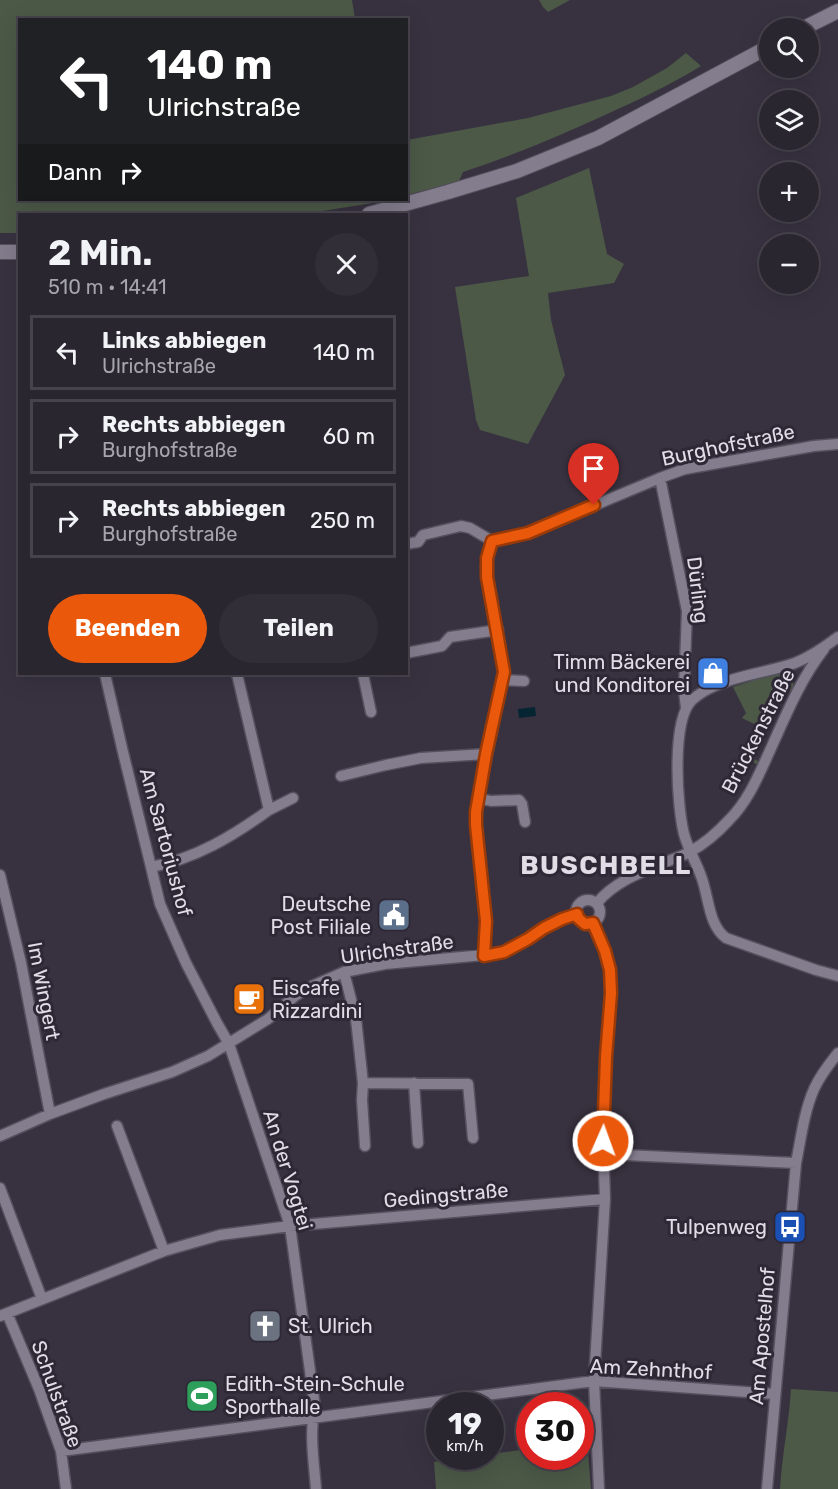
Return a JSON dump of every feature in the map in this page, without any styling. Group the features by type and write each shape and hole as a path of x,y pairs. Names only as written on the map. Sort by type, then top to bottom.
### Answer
{"street":[{"path":"819,20 838,11"},
{"path":"373,213 517,171 598,138 759,52"},
{"path":"0,252 18,252"},
{"name":"Burghofstraße","path":"492,541 528,533 685,469 814,446 838,444"},
{"name":"Dürling","path":"660,478 687,611 684,691 686,708"},
{"path":"408,544 418,542 423,535 461,526 470,528 492,541 486,567 504,665 478,798 476,825 486,921 484,956"},
{"path":"408,653 442,646 450,637 498,630"},
{"path":"838,637 795,663 742,676 712,688 693,699 682,718 678,758 678,789 684,831 720,933 726,938 838,976"},
{"name":"Brückenstraße","path":"690,852 720,829 743,803 753,787 803,681 826,646"},
{"path":"784,665 798,670 803,681"},
{"name":"Am Sartoriushof","path":"105,675 163,913 191,973 229,1044"},
{"path":"237,675 269,810"},
{"path":"363,675 371,712"},
{"path":"502,680 524,681"},
{"path":"341,776 422,758 486,754"},
{"path":"151,867 168,864 199,852 293,798"},
{"path":"478,798 491,801 519,800 522,804 525,822"},
{"path":"597,903 604,894 627,879 690,852"},
{"name":"Im Wingert","path":"0,875 21,963 50,1114"},
{"path":"589,900 597,903 600,914 593,923 585,924 578,918 578,906 589,900"},
{"name":"Ulrichstraße","path":"0,1136 50,1114 172,1072 208,1056 268,1019 295,996 344,972 385,964 484,956 504,952 544,928 577,914"},
{"path":"593,923 610,970 611,993 606,1057 603,1154 605,1199 594,1382 599,1489"},
{"path":"344,972 356,1019 363,1083 362,1100 366,1146"},
{"name":"An der Vogtei","path":"229,1044 290,1226 315,1407 312,1420 316,1489"},
{"name":"Am Apostelhof","path":"767,1489 796,1163 805,1113 814,1088 838,1053"},
{"path":"363,1083 468,1084 473,1138"},
{"path":"414,1083 418,1143"},
{"path":"117,1126 164,1251"},
{"path":"603,1154 796,1163"},
{"path":"0,1188 42,1299"},
{"name":"Gedingstraße","path":"4,1314 164,1251 220,1235 290,1226 605,1199"},
{"name":"Schulstraße","path":"4,1314 39,1389 61,1452 66,1489"},
{"name":"Am Zehnthof","path":"61,1452 594,1382 775,1394"}],"green space":[{"path":"0,0 352,0 355,18 18,18 18,201 385,201 310,213 18,213 18,233 0,233"},
{"path":"539,0 570,0 548,12"},
{"path":"686,53 701,66 678,80 605,115 553,138 463,172 459,181 408,195 408,140 528,118 611,96 667,68"},
{"path":"589,168 607,254 624,264 614,283 548,293 551,320 565,375 528,444 480,430 476,420 455,287 529,276 516,198"},
{"path":"783,671 791,675 793,688 791,692 787,687 754,759 760,762 758,765 739,755 758,726 742,718 746,713 733,687"},
{"path":"791,1389 838,1392 838,1489 780,1489"},
{"path":"516,1451 516,1470 589,1470 591,1489 436,1489 435,1470 504,1470 504,1452"}],"water":[{"path":"535,707 536,716 519,718 518,709"}],"place":[{"name":"Timm Bäckerei und Konditorei","path":"713,673"},
{"name":"Deutsche Post Filiale","path":"394,915"},
{"name":"Eiscafe Rizzardini","path":"249,999"},
{"name":"Tulpenweg","path":"790,1227"},
{"name":"St. Ulrich","path":"265,1326"},
{"name":"Edith-Stein-Schule Sporthalle","path":"202,1396"}],"district":[{"name":"BUSCHBELL","path":"606,865"}],"route":[{"path":"594,505 528,533 492,541 486,567 504,672 486,754 476,812 476,825 486,921 484,956 504,952 544,928 577,914 585,924 593,923 605,951 610,970 611,993 603,1141"}]}
